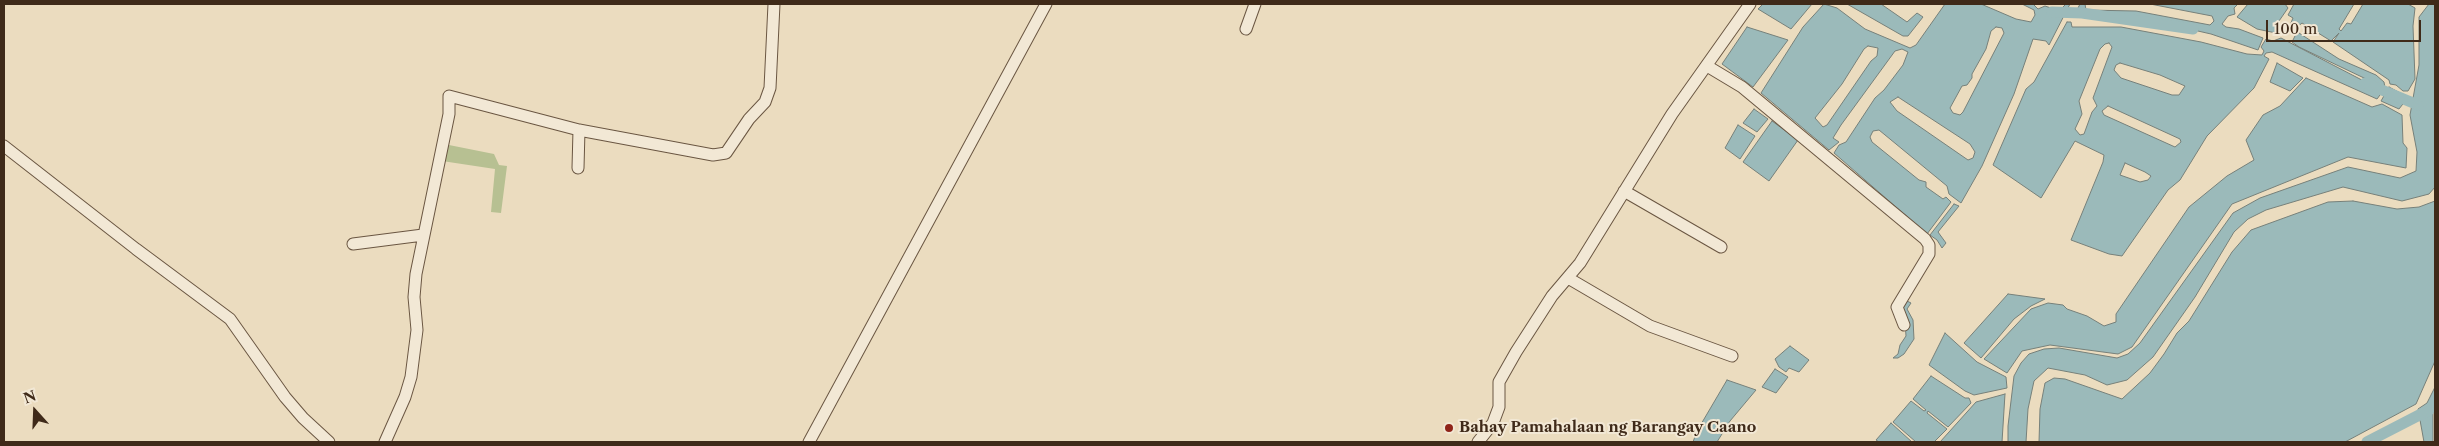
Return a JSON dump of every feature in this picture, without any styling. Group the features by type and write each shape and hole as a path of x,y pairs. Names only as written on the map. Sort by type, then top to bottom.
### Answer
{"street":[{"path":"385,442 405,397 411,377 417,330 414,297 423,235 449,114 449,96 579,130 713,155 726,153 749,119 765,102 770,88 774,4"},
{"path":"809,442 1046,4"},
{"path":"1246,29 1255,4"},
{"path":"1478,442 1492,423 1499,407 1499,382 1512,359 1552,296 1580,263 1672,114 1750,4"},
{"path":"1707,66 1742,87 1925,239 1929,245 1930,254 1897,307 1904,325"},
{"path":"578,168 579,130"},
{"path":"4,146 136,249 230,319 285,397 302,418 329,442"},
{"path":"1624,191 1722,247"},
{"path":"353,244 423,235"},
{"path":"1568,278 1650,326 1732,356"}],"green space":[{"path":"444,144 494,154 499,165 507,166 501,213 491,212 495,169 442,161"}],"water":[{"path":"1763,4 1812,4 1791,29 1758,9"},
{"path":"1824,4 1837,8 1865,29 1910,48 1916,45 1945,4 1981,4 2016,19 2031,22 2035,15 2034,10 2022,4 2033,4 2038,9 2045,6 2057,10 2066,4 2070,4 2049,45 2046,41 2033,39 2014,94 1982,166 1961,203 1949,194 1947,186 1879,130 1873,131 1870,137 1872,142 1919,180 1926,182 1926,187 1943,199 1946,197 1951,202 1927,234 1834,153 1839,145 1846,142 1875,98 1884,90 1903,65 1908,52 1902,49 1895,51 1833,138 1839,142 1829,150 1761,93 1803,27","holes":["1996,27 2002,28 2004,33 1963,112 1960,115 1953,113 1950,108 1962,86 1967,85 1972,78 1972,74 1986,49 1991,31","1868,46 1878,48 1877,56 1871,61 1827,125 1823,127 1815,118 1842,84 1864,49","1898,97 1970,144 1975,152 1973,158 1968,160 1897,111 1890,102"]},
{"path":"1847,4 1881,4 1907,22 1917,13 1923,17 1908,36 1903,36"},
{"path":"2080,4 2085,4 2086,10 2136,11 2210,25 2214,21 2212,16 2150,4 2238,4 2234,8 2235,14 2228,16 2222,24 2226,27 2239,29 2263,38 2258,50 2211,34 2163,23 2133,19 2074,16"},
{"path":"2248,4 2285,4 2288,8 2279,21 2276,33 2257,29 2237,17"},
{"path":"2294,4 2354,4 2339,29 2341,31 2347,23 2351,24 2363,4 2408,4 2415,8 2413,26 2415,79 2408,91 2403,91 2396,85 2390,84 2389,80 2333,42 2339,33 2331,41 2302,23 2296,28 2290,25 2293,18 2288,15"},
{"path":"2429,4 2435,4 2435,187 2429,194 2402,201 2343,187 2266,210 2248,219 2234,232 2195,297 2153,357 2127,380 2107,385 2085,375 2048,368 2034,381 2028,409 2026,442 2008,442 2014,376 2021,363 2029,354 2044,349 2059,348 2117,358 2128,354 2140,343 2233,213 2260,198 2348,167 2400,178 2416,171 2417,152 2410,115 2419,65 2419,17"},
{"path":"2067,22 2071,22 2072,27 2121,27 2201,42 2247,54 2262,55 2264,51 2261,47 2266,39 2273,41 2281,38 2383,91 2377,99 2272,52 2266,53 2264,56 2269,59 2254,88 2207,136 2180,180 2168,190 2122,256 2109,254 2071,240 2103,162 2104,155 2075,141 2041,198 1993,165 2026,89 2034,82","holes":["2109,43 2112,47 2093,98 2097,106 2092,112 2084,134 2080,135 2075,129 2082,114 2079,101 2100,49","2120,63 2160,75 2185,86 2179,95 2172,95 2121,78 2114,70 2116,65","2108,106 2180,139 2181,142 2175,147 2104,115 2102,111","2125,163 2151,176 2148,180 2140,182 2120,175"]},
{"path":"1747,27 1788,40 1753,87 1722,64"},
{"path":"2299,33 2339,59 2376,75 2384,82 2385,88 2299,47 2292,42 2296,34"},
{"path":"2277,63 2303,78 2290,91 2270,82"},
{"path":"2306,78 2372,107 2382,104 2402,115 2403,143 2407,148 2406,168 2348,157 2232,204 2132,347 2118,354 2050,345 2022,351 2007,373 1984,359 2031,309 2048,303 2063,305 2067,309 2087,316 2104,326 2116,322 2116,314 2189,207 2227,176 2254,160 2246,140 2263,115 2280,106"},
{"path":"2389,87 2404,95 2406,100 2399,109 2381,101"},
{"path":"1754,109 1768,119 1757,132 1743,123"},
{"path":"1772,121 1798,140 1769,181 1743,162"},
{"path":"1738,125 1755,136 1740,159 1725,148"},
{"path":"2353,201 2397,209 2419,207 2435,201 2435,361 2416,404 2345,442 2039,442 2040,409 2045,383 2054,378 2065,379 2122,399 2150,373 2177,333 2189,321 2232,252 2251,230 2328,202"},
{"path":"1954,204 1959,206 1938,232 1946,243 1942,248 1937,240 1930,235"},
{"path":"2008,294 2045,299 2031,306 2014,319 1981,358 1964,343"},
{"path":"1903,299 1911,303 1907,309 1913,320 1914,339 1904,354 1898,358 1893,358 1898,354 1900,345 1906,336 1905,321 1900,308"},
{"path":"1945,333 1977,362 2006,377 2007,388 1974,395 1965,391 1929,365"},
{"path":"1790,346 1809,360 1799,372 1789,368 1786,372 1779,367 1775,359"},
{"path":"1775,369 1788,377 1776,393 1762,387"},
{"path":"1931,376 1965,398 1969,398 1971,403 1948,427 1928,411 1927,413 1947,429 1934,442 1916,442 1893,422 1911,401 1924,411 1926,410 1913,399"},
{"path":"1727,380 1756,390 1730,421 1717,442 1693,442 1697,431"},
{"path":"2435,387 2433,442 2424,442 2418,409 2427,403"},
{"path":"2005,394 2002,442 1940,442 1976,402"},
{"path":"1891,423 1912,442 1879,442 1876,440"}],"waterway":[{"path":"2052,12 2082,13 2193,29"},
{"path":"2365,83 2418,105"},
{"path":"2367,442 2429,410"}],"place":[{"name":"Bahay Pamahalaan ng Barangay Caano","path":"1449,428"}]}
